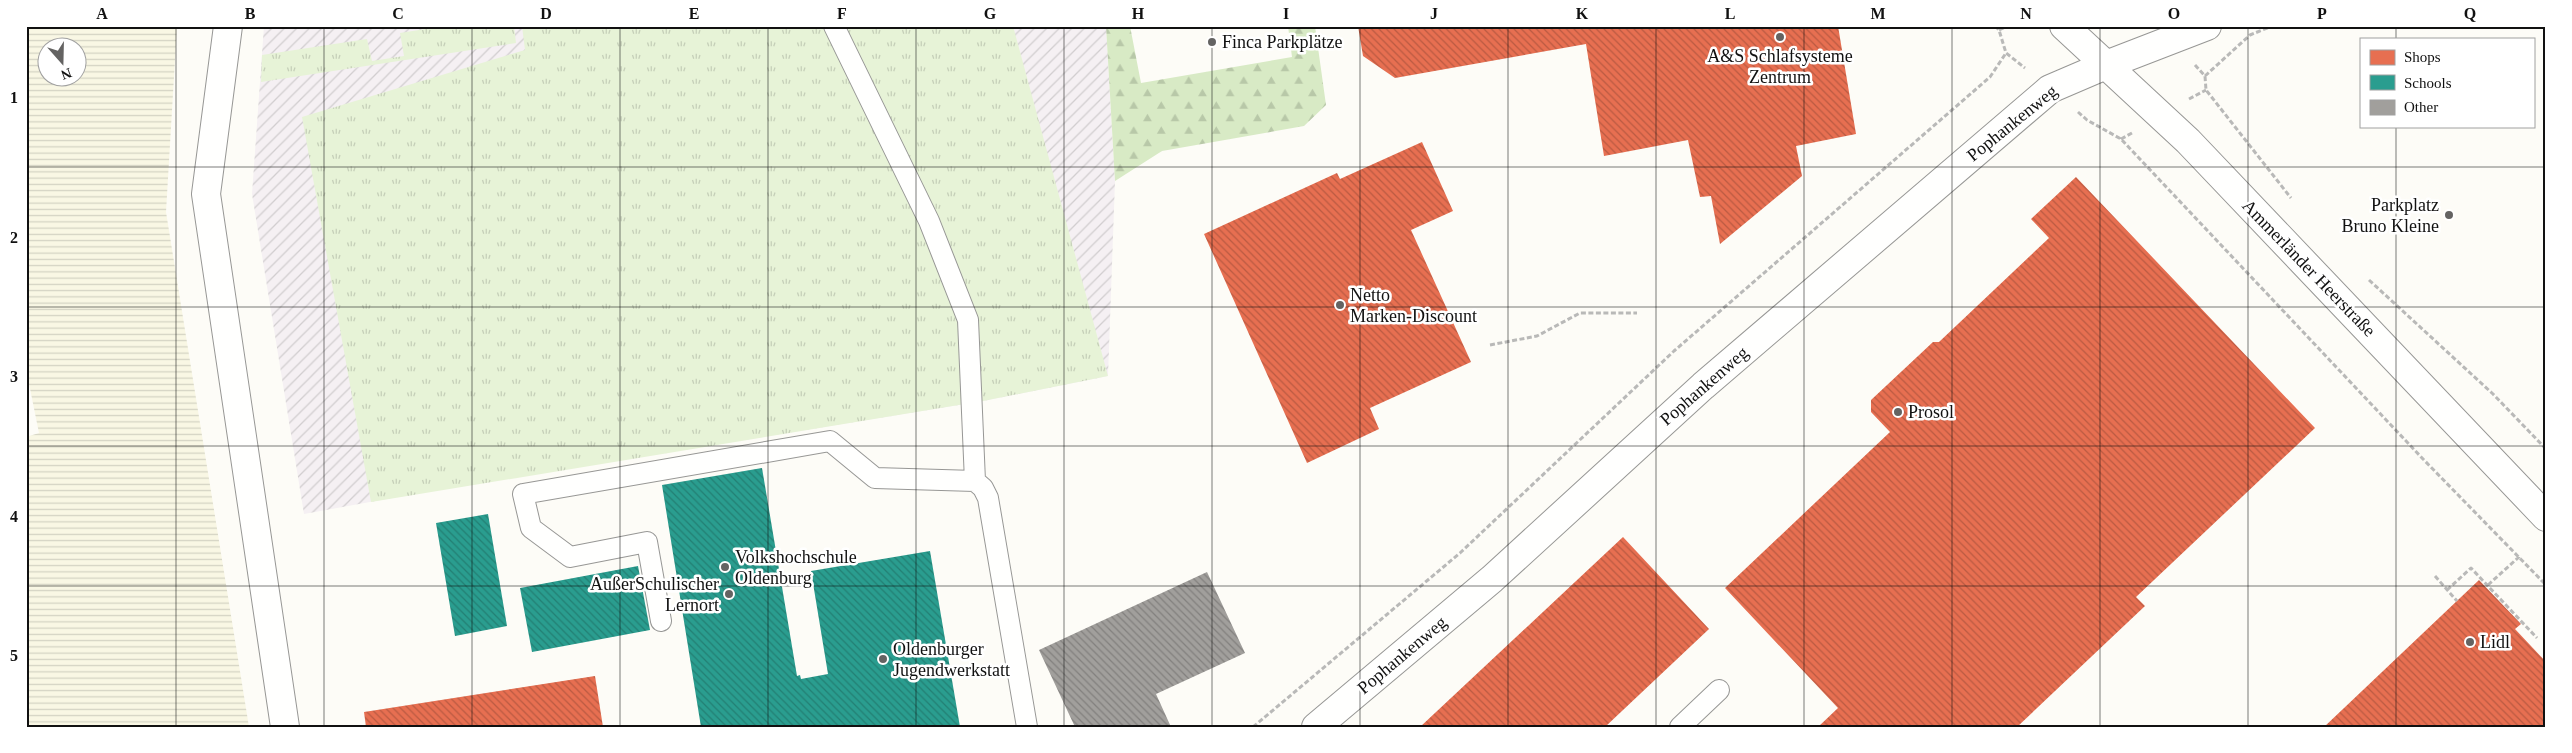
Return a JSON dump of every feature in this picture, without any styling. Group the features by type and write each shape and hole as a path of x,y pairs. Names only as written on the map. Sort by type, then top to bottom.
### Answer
{"street":[{"path":"228,26 206,194 285,727"},
{"name":"Ammerländer Heerstraße","path":"2064,26 2188,142 2546,517"},
{"name":"Pophankenweg","path":"1316,727 1492,579 1703,386 2050,89 2207,26"}],"lane":[{"path":"834,26 930,221 968,320 975,481"},
{"path":"661,621 647,542 570,557 531,528 523,494 830,441 875,478 975,481 983,488 988,498 1026,727"},
{"path":"1680,727 1719,690"}],"path":[{"path":"1995,26 1999,30 2006,53 2087,120 2121,139 2423,459 2520,556 2546,585"},
{"path":"1999,30 2008,26"},
{"path":"2205,76 2250,35 2272,26"},
{"path":"2170,42 2205,76 2206,90 2295,203"},
{"path":"1253,727 1476,539 1674,351 1990,77 2006,53"},
{"path":"2362,274 2493,394 2546,448"},
{"path":"1490,345 1537,336 1580,313 1637,313"},
{"path":"2488,585 2520,556"},
{"path":"2447,590 2471,568 2537,638"},
{"path":"2435,576 2457,601"}],"shaded area":[{"path":"26,26 177,26 166,212 249,727 26,727 26,437 39,433 26,369"},
{"path":"264,26 1106,26 1115,181 1108,376 983,401 425,492 304,514 252,194"}],"green space":[{"path":"444,26 514,26 516,43 261,82 262,55 367,39 372,61 404,56 400,33"},
{"path":"522,26 1013,26 1108,376 983,401 371,502 302,117 525,50"},
{"path":"1106,26 1130,26 1141,83 1292,57 1288,26 1315,26 1326,105 1304,126 1162,151 1115,181"}],"building: Shops":[{"path":"1358,26 1838,26 1856,134 1796,146 1802,176 1720,244 1711,196 1700,197 1688,140 1604,156 1586,44 1395,78 1363,56"},
{"name":"Netto Marken-Discount","path":"1422,142 1453,211 1411,230 1471,362 1370,408 1379,429 1307,463 1204,234 1337,173 1340,179"},
{"path":"2076,177 2315,428 2136,597 2145,606 2017,727 1818,727 1838,708 1725,588 1890,432 1871,412 1871,400 1933,342 1939,342 2049,238 2031,219"},
{"path":"1623,537 1709,629 1605,727 1420,727"},
{"name":"Lidl","path":"2479,580 2521,624 2515,629 2546,662 2546,727 2324,727"},
{"path":"595,676 603,727 366,727 364,712"}],"building: Schools":[{"path":"762,468 797,676 800,675 801,679 828,674 811,571 930,551 960,727 701,727 662,485"},
{"path":"488,514 507,626 455,636 436,523"},
{"path":"638,566 650,630 532,652 520,588"}],"building: Other":[{"path":"1207,572 1245,653 1156,694 1171,727 1075,727 1039,650"}],"place":[{"name":"A&S Schlafsysteme Zentrum","path":"1780,37"},
{"name":"Finca Parkplätze","path":"1212,42"},
{"name":"Parkplatz Bruno Kleine","path":"2449,215"},
{"name":"Netto Marken-Discount","path":"1340,305"},
{"name":"Prosol","path":"1898,412"},
{"name":"Volkshochschule Oldenburg","path":"725,567"},
{"name":"AußerSchulischer Lernort","path":"729,594"},
{"name":"Lidl","path":"2470,642"},
{"name":"Oldenburger Jugendwerkstatt","path":"883,659"}]}
